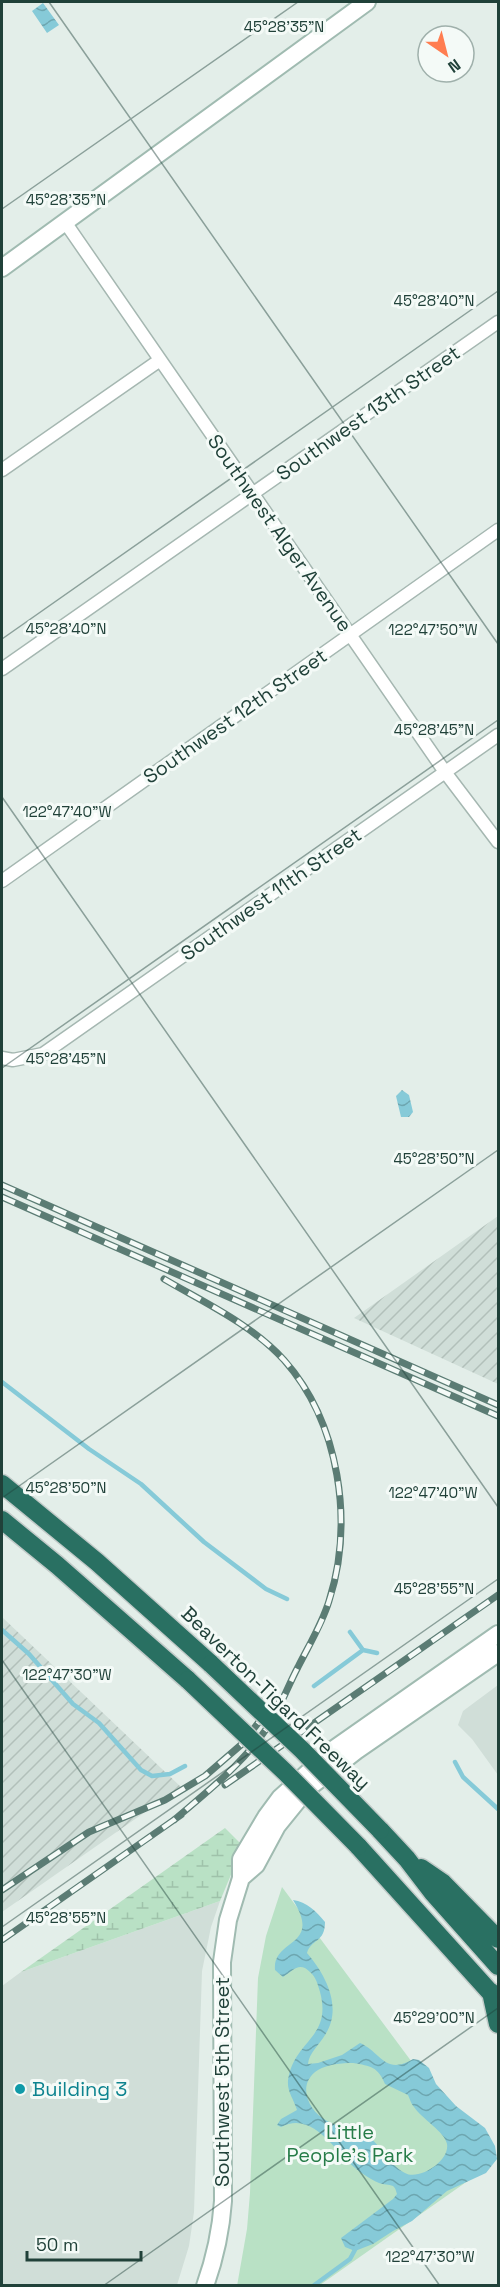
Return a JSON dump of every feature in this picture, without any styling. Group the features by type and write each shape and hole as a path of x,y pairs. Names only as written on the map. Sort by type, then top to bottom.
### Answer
{"highway":[{"name":"Beaverton-Tigard Freeway","path":"2,1484 97,1562 211,1664 302,1750 407,1859 498,1966"},
{"path":"2,1520 188,1680 285,1772 358,1846 495,1997 498,2024"},
{"path":"407,1859 443,1883 498,1939"}],"street":[{"path":"2,268 367,2"},
{"name":"Southwest Alger Avenue","path":"65,222 445,772 498,842"},
{"name":"Southwest 13th Street","path":"2,669 498,322"},
{"path":"2,470 160,360"},
{"name":"Southwest 12th Street","path":"2,881 498,531"},
{"name":"Southwest 11th Street","path":"2,1058 13,1060 43,1054 498,735"},
{"name":"Southwest 5th Street","path":"205,2286 219,2237 223,2201 222,1962 228,1920 241,1878 241,1859 273,1808 297,1781 333,1749 498,1634"},
{"name":"Southwest 5th Street","path":"241,1878 256,1865 277,1826 307,1789 349,1756 498,1653"}],"shaded area":[{"path":"498,1216 498,1384 354,1318"},
{"path":"2,1617 181,1787 2,1912"},
{"path":"498,1685 498,1775 472,1739 458,1725 463,1711"},
{"path":"220,1901 211,1927 202,1971 194,2212 189,2246 177,2285 2,2285 2,1986 21,1972"}],"green space":[{"path":"225,1828 243,1846 220,1901 21,1972"},
{"name":"Little People's Park","path":"282,1887 489,2166 320,2285 237,2286 247,2229 250,2193 258,1978 266,1936"}],"water":[{"path":"43,3 59,25 47,33 32,11"},
{"path":"402,1090 409,1095 413,1112 409,1117 401,1117 396,1096"},
{"path":"293,1900 311,1908 325,1922 323,1934 307,1953 326,1981 332,2003 330,2025 312,2053 308,2064 342,2055 360,2043 389,2064 404,2064 413,2059 419,2060 429,2068 436,2084 456,2106 485,2128 495,2146 497,2159 486,2173 447,2191 412,2221 373,2244 355,2251 345,2247 341,2238 393,2199 397,2194 395,2188 377,2182 353,2167 325,2138 305,2124 294,2123 281,2127 277,2125 281,2119 297,2110 289,2089 289,2075 293,2063 318,2028 321,2019 320,1992 312,1974 303,1967 299,1967 283,1977 275,1970 276,1960 281,1952 300,1935 301,1915","holes":["353,2063 373,2068 380,2074 385,2084 408,2095 417,2111 445,2139 447,2150 439,2163 425,2172 411,2175 405,2173 394,2165 366,2134 332,2123 314,2111 306,2090 311,2076 318,2070 331,2065"]}],"waterway":[{"path":"2,1382 89,1449 141,1484 204,1542 266,1589 287,1599"},
{"path":"2,1630 29,1654 73,1704 99,1723 141,1770 152,1776 170,1774 185,1766"},
{"path":"350,1632 363,1650 377,1653"},
{"path":"314,1686 363,1650"},
{"path":"455,1762 463,1777 498,1809"},
{"path":"313,2286 350,2259 357,2246"}],"railway":[{"path":"2,1185 498,1405"},
{"path":"2,1197 498,1416"},
{"path":"164,1279 242,1325 284,1360 303,1385 318,1413 337,1475 341,1507 337,1571 329,1601 276,1714 240,1761 174,1820"},
{"path":"225,1785 498,1595"},
{"path":"2,1890 89,1832 165,1800 205,1776 242,1744 275,1701"},
{"path":"2,1940 181,1815"}],"place":[{"name":"Building 3","path":"20,2089"}]}
